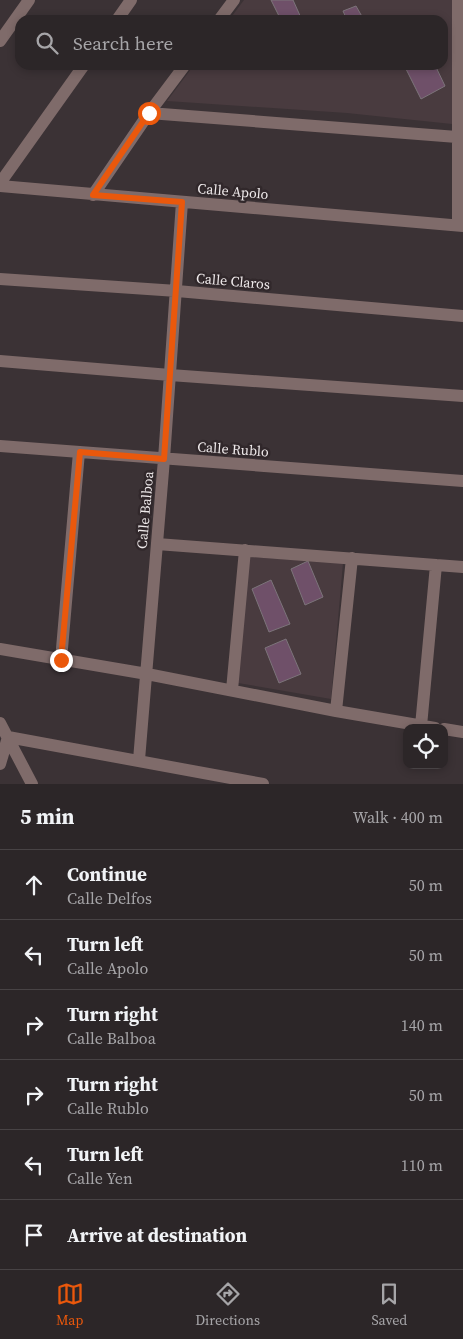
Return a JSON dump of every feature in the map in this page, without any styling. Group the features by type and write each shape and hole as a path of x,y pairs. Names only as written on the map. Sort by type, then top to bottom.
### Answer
{"street":[{"path":"18,15 29,0"},
{"path":"120,15 131,0"},
{"path":"223,15 234,0"},
{"path":"458,0 457,137 460,225"},
{"path":"0,40 15,19"},
{"path":"0,184 80,70"},
{"path":"93,195 149,113 181,70"},
{"path":"149,113 457,137"},
{"name":"Calle Apolo","path":"0,184 93,195 460,225"},
{"name":"Calle Balboa","path":"139,760 177,291 182,202"},
{"name":"Calle Claros","path":"0,279 177,291 463,316"},
{"path":"0,361 463,396"},
{"name":"Calle Rublo","path":"0,446 463,480"},
{"path":"61,660 80,452"},
{"path":"157,544 463,566"},
{"path":"232,690 245,550"},
{"path":"336,711 352,558"},
{"path":"421,724 436,564"},
{"path":"0,650 147,674 410,724"},
{"path":"0,722 32,784"},
{"path":"448,730 463,732"},
{"path":"8,737 263,784"},
{"path":"0,764 8,737"}],"shaded area":[{"path":"244,0 453,0 452,124 347,113 167,101 190,70 448,70 448,15 233,15"},
{"path":"249,557 343,563 331,699 238,683"}],"building":[{"path":"271,0 293,0 300,15 278,15"},
{"path":"356,6 361,15 345,15 343,11"},
{"path":"406,70 437,70 445,86 421,99"},
{"path":"308,561 323,597 305,605 291,569"},
{"path":"271,580 290,624 269,632 252,589"},
{"path":"286,639 301,674 279,683 265,648"}],"route":[{"path":"61,660 80,452 164,459 182,202 93,195 149,113"}]}
